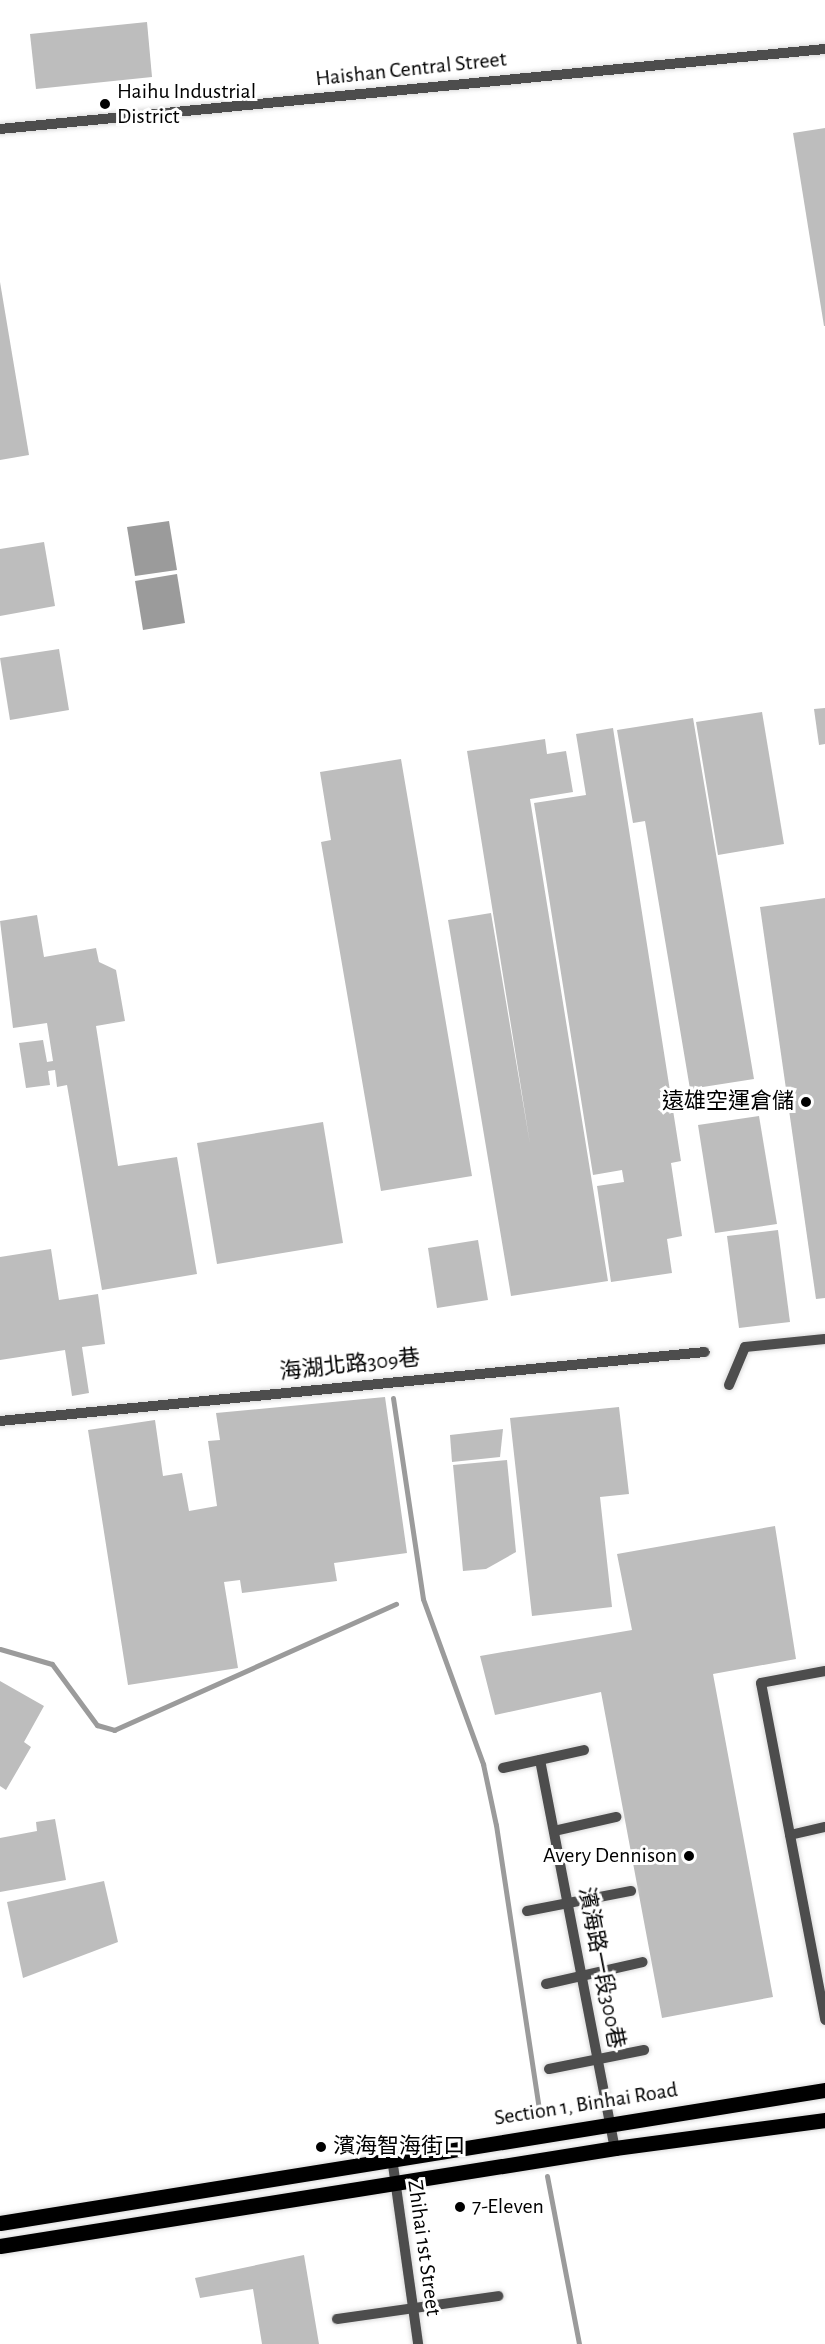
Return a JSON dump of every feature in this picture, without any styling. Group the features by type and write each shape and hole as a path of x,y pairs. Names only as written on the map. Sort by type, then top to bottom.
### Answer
{"main road":[{"name":"Section 1, Binhai Road","path":"0,2223 120,2205 611,2122 825,2090"},
{"path":"711,2107 716,2134"},
{"path":"0,2246 128,2229 395,2182 615,2148 825,2120"},
{"path":"120,2205 128,2229"}],"street":[{"name":"Haishan Central Street","path":"0,129 825,49"},
{"path":"729,1385 745,1347 825,1339"},
{"name":"海湖北路309巷","path":"0,1421 705,1352"},
{"path":"825,1671 761,1683 825,2020"},
{"path":"503,1768 584,1750"},
{"name":"濱海路一段300巷","path":"540,1760 615,2148"},
{"path":"554,1831 616,1817"},
{"path":"790,1835 825,1827"},
{"path":"527,1911 631,1891"},
{"path":"546,1984 643,1962"},
{"path":"549,2069 644,2050"},
{"name":"Zhihai 1st Street","path":"392,2158 418,2344"},
{"path":"337,2319 498,2296"}],"shaded area":[{"path":"169,521 177,570 135,576 127,527"},
{"path":"177,574 185,623 143,630 135,581"}],"building":[{"path":"147,22 152,77 36,89 30,34"},
{"path":"825,128 825,326 824,326 793,133"},
{"path":"0,282 29,455 0,460"},
{"path":"44,542 55,606 0,616 0,549"},
{"path":"59,649 69,710 10,720 0,658"},
{"path":"825,708 825,744 819,745 814,709"},
{"path":"762,712 784,844 718,855 696,722"},
{"path":"693,718 754,1079 690,1089 645,821 633,823 617,730"},
{"path":"613,728 681,1161 671,1163 682,1236 667,1239 672,1273 611,1282 597,1186 624,1182 622,1170 593,1175 534,803 586,795 576,734"},
{"path":"545,739 547,754 566,751 573,792 530,799 608,1281 511,1296 448,920 491,913 530,1144 467,751"},
{"path":"401,759 472,1176 381,1191 321,842 331,840 320,772"},
{"name":"遠雄空運倉儲","path":"825,898 825,1298 816,1299 760,907"},
{"path":"37,915 44,957 96,948 99,962 116,970 125,1021 96,1026 118,1166 177,1157 197,1274 102,1290 67,1085 57,1087 55,1070 48,1071 50,1085 26,1088 19,1043 43,1040 47,1062 53,1061 47,1023 13,1028 0,921"},
{"path":"759,1116 777,1224 715,1233 698,1125"},
{"path":"323,1122 343,1243 217,1264 197,1143"},
{"path":"778,1230 790,1322 739,1328 727,1236"},
{"path":"478,1240 488,1300 437,1308 428,1248"},
{"path":"51,1249 59,1300 98,1294 105,1344 82,1347 89,1393 72,1396 65,1350 0,1360 0,1257"},
{"path":"385,1397 407,1553 334,1563 337,1581 242,1593 240,1580 224,1582 238,1668 128,1685 88,1430 155,1420 163,1476 182,1473 189,1511 217,1506 208,1441 220,1440 216,1413"},
{"path":"619,1407 629,1494 600,1497 612,1607 532,1616 510,1418"},
{"path":"503,1429 500,1457 452,1462 450,1435"},
{"path":"507,1460 516,1552 486,1569 463,1571 453,1465"},
{"name":"Avery Dennison","path":"775,1526 796,1659 713,1674 773,1997 662,2018 601,1692 495,1715 480,1656 632,1630 617,1554"},
{"path":"0,1681 44,1706 24,1742 31,1747 6,1790 0,1786"},
{"path":"55,1819 66,1880 0,1892 0,1838 37,1831 36,1822"},
{"path":"104,1881 118,1942 23,1978 7,1902"},
{"path":"304,2255 319,2344 262,2344 253,2289 200,2298 195,2278"}],"waterway":[{"path":"393,1398 423,1599 483,1764 496,1825 540,2115"},
{"path":"0,1649 52,1664 97,1725 114,1730 396,1604"},
{"path":"547,2176 579,2344"}],"place":[{"name":"Haihu Industrial District","path":"105,104"},
{"name":"遠雄空運倉儲","path":"806,1102"},
{"name":"Avery Dennison","path":"689,1856"},
{"name":"濱海智海街口","path":"321,2147"},
{"name":"7-Eleven","path":"460,2207"}]}
